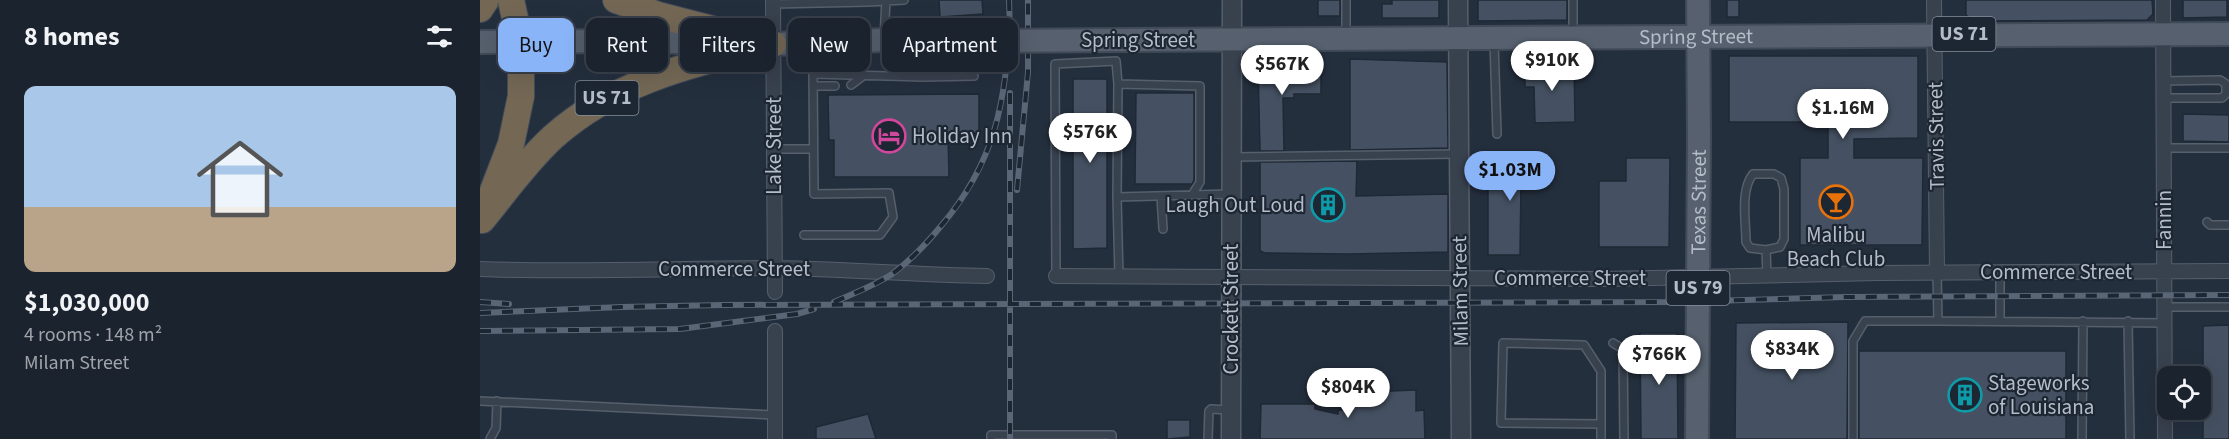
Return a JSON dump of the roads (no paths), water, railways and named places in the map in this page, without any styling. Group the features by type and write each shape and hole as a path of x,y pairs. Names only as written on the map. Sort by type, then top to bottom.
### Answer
{"highway":[{"path":"480,9 486,0"},
{"path":"481,222 511,144 521,96 521,46 511,0"},
{"path":"616,0 680,21"},
{"name":"US 71","path":"481,222 530,160 553,137 580,116 639,82 680,67"}],"main road":[{"name":"Texas Street","path":"1697,439 1698,0"},
{"name":"Spring Street","path":"1018,41 1346,40 1698,35 2229,34"},
{"name":"Spring Street","path":"776,45 882,40"},
{"name":"Spring Street","path":"480,42 680,42"}],"street":[{"name":"Crockett Street","path":"1231,439 1232,0"},
{"name":"Milam Street","path":"1458,0 1461,439"},
{"name":"Travis Street","path":"1934,0 1937,272"},
{"name":"Fannin","path":"2163,0 2166,366"},
{"name":"Lake Street","path":"773,2 773,18"},
{"name":"Lake Street","path":"773,72 775,292"},
{"name":"Commerce Street","path":"480,269 774,268 987,276"},
{"name":"Commerce Street","path":"1056,276 1605,279 1937,272 2229,271"},
{"path":"775,331 775,439"},
{"name":"Fannin","path":"2165,439 2166,420"}],"lane":[{"path":"773,2 904,0"},
{"path":"1346,0 1346,40"},
{"path":"1573,0 1573,37"},
{"path":"885,18 886,1"},
{"path":"1494,38 1497,134"},
{"path":"1056,276 1056,64 1116,60 1119,276"},
{"path":"923,72 923,77"},
{"path":"804,235 880,235 893,217 889,193 814,194 813,74 974,76"},
{"path":"851,85 864,75"},
{"path":"2163,81 2220,80 2226,84 2226,94 2222,98 2164,98"},
{"path":"1118,84 1200,86 1200,182 1192,195"},
{"path":"813,86 835,86"},
{"path":"2164,148 2229,148"},
{"path":"774,149 813,150"},
{"path":"1232,157 1459,154"},
{"path":"1753,174 1774,174 1781,178 1784,189 1784,239 1779,247 1766,250 1750,248 1746,242 1747,181 1753,174"},
{"path":"1117,197 1231,194"},
{"path":"1161,196 1163,229"},
{"path":"2207,222 2210,225 2229,225"},
{"path":"1766,250 1767,275"},
{"path":"1937,272 1938,321"},
{"path":"2000,272 2000,320"},
{"path":"2164,307 2229,307"},
{"path":"1853,439 1853,341 1865,321 2000,320 2165,323"},
{"path":"2082,439 2083,321"},
{"path":"2128,321 2130,439"},
{"path":"1613,342 1623,350 1624,439"},
{"path":"1601,424 1500,423 1503,343 1584,345 1601,371 1601,424 1601,439"},
{"path":"480,401 775,415"},
{"path":"490,439 496,428 497,401"},
{"path":"1208,439 1209,411 1211,409 1231,410"},
{"path":"991,439 991,435 1112,435 1112,439"}],"railway":[{"path":"1009,0 1010,18"},
{"path":"1017,190 1028,72 1028,0"},
{"path":"834,302 878,282 899,269 930,239 960,202 986,154 994,130 1006,72"},
{"path":"1010,93 1010,439"},
{"path":"480,313 723,305 1676,302 1844,297 2229,295"},
{"path":"480,302 509,304"},
{"path":"480,331 680,329 797,314 814,309"}],"place":[{"name":"Holiday Inn","path":"889,136"},
{"name":"Malibu Beach Club","path":"1836,202"},
{"name":"Laugh Out Loud","path":"1328,205"},
{"name":"Stageworks of Louisiana","path":"1965,395"}]}
